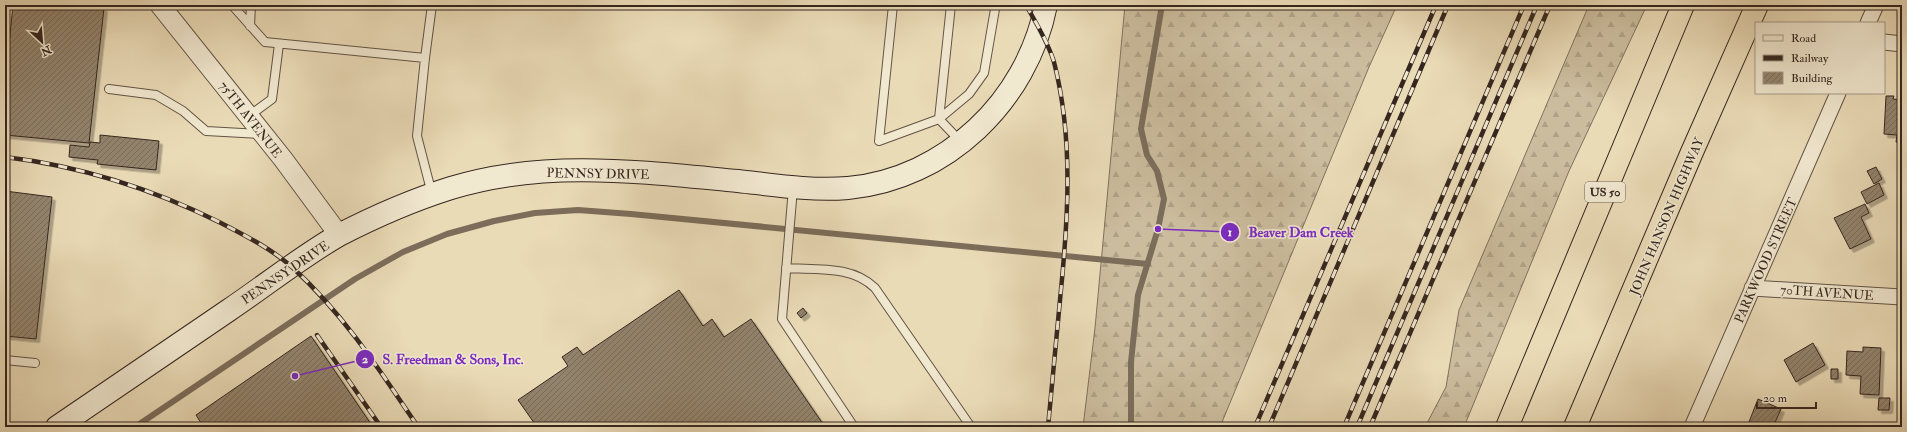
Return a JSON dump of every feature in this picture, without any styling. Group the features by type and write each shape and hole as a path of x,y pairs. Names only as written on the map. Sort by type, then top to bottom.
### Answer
{"highway":[{"name":"US 50","path":"1507,427 1683,5"},
{"name":"JOHN HANSON HIGHWAY","path":"1575,427 1692,152 1757,5"}],"main road":[{"name":"PENNSY DRIVE","path":"57,427 339,235 432,195 498,177 562,170 640,172 831,189 858,186 899,176 934,161 962,142 1000,105 1020,77 1034,46 1046,5"}],"street":[{"name":"75TH AVENUE","path":"160,5 249,116 339,235"},
{"path":"1868,22 1876,5"},
{"path":"1885,42 1902,44"},
{"name":"PARKWOOD STREET","path":"1692,427 1838,94"},
{"name":"70TH AVENUE","path":"1752,288 1902,297"}],"lane":[{"path":"232,5 265,42 426,58"},
{"path":"250,26 251,5"},
{"path":"432,5 416,136 432,195"},
{"path":"893,5 879,141 939,119 969,94 984,73 995,10 992,5"},
{"path":"939,119 951,5"},
{"path":"249,116 272,99 280,44"},
{"path":"109,89 156,95 183,111 206,131 263,134"},
{"path":"939,119 962,142"},
{"path":"793,186 782,318 854,427"},
{"path":"786,268 847,272 862,277 875,288 971,427"},
{"path":"5,360 35,363"}],"green space":[{"path":"1125,5 1397,5 1369,67 1220,427 1083,427 1095,328"},
{"path":"1589,5 1647,5 1569,171 1464,427 1425,427 1446,387 1459,310"}],"building":[{"path":"13,5 78,5 104,8 89,143 5,135 5,84"},
{"path":"1886,96 1894,96 1893,99 1902,100 1902,143 1896,142 1897,135 1884,134"},
{"path":"100,135 159,141 156,170 97,164 98,160 69,157 70,145 89,147 90,142 100,143"},
{"path":"1876,167 1882,179 1874,184 1867,171"},
{"path":"1879,183 1884,195 1867,204 1861,192"},
{"path":"5,191 52,197 36,339 5,336"},
{"path":"1865,204 1869,213 1861,217 1871,239 1850,249 1834,218"},
{"path":"1902,230 1902,254 1900,254"},
{"path":"679,290 703,326 712,319 724,337 751,319 825,427 537,427 518,400 568,366 562,357 577,347 583,355"},
{"path":"803,308 807,313 801,318 797,313"},
{"path":"311,336 373,427 196,427 201,423 196,415"},
{"path":"1813,343 1825,365 1796,382 1784,360"},
{"path":"1863,347 1881,348 1879,395 1860,394 1861,376 1846,375 1847,351 1863,352"},
{"path":"1831,369 1838,369 1838,379 1831,379"},
{"path":"1879,398 1890,398 1889,410 1878,410"},
{"path":"1758,399 1781,409 1773,427 1747,427"}],"waterway":[{"path":"1131,427 1131,362 1138,295 1158,229 1164,199 1157,171 1147,155 1141,129 1162,5"},
{"path":"135,427 355,279 403,252 447,234 494,221 535,213 578,210 631,214 1148,264"}],"railway":[{"path":"1026,5 1045,40 1054,62 1060,91 1067,151 1067,211 1063,270 1048,427"},
{"path":"1255,427 1436,5"},
{"path":"1269,427 1448,5"},
{"path":"1344,427 1524,5"},
{"path":"1357,427 1537,5"},
{"path":"1370,427 1550,5"},
{"path":"5,157 61,166 143,190 221,223 268,249 293,268 329,305 360,344 418,427"},
{"path":"317,335 381,427"}],"place":[{"name":"Beaver Dam Creek","path":"1158,229"},
{"name":"S. Freedman & Sons, Inc.","path":"295,376"}]}
